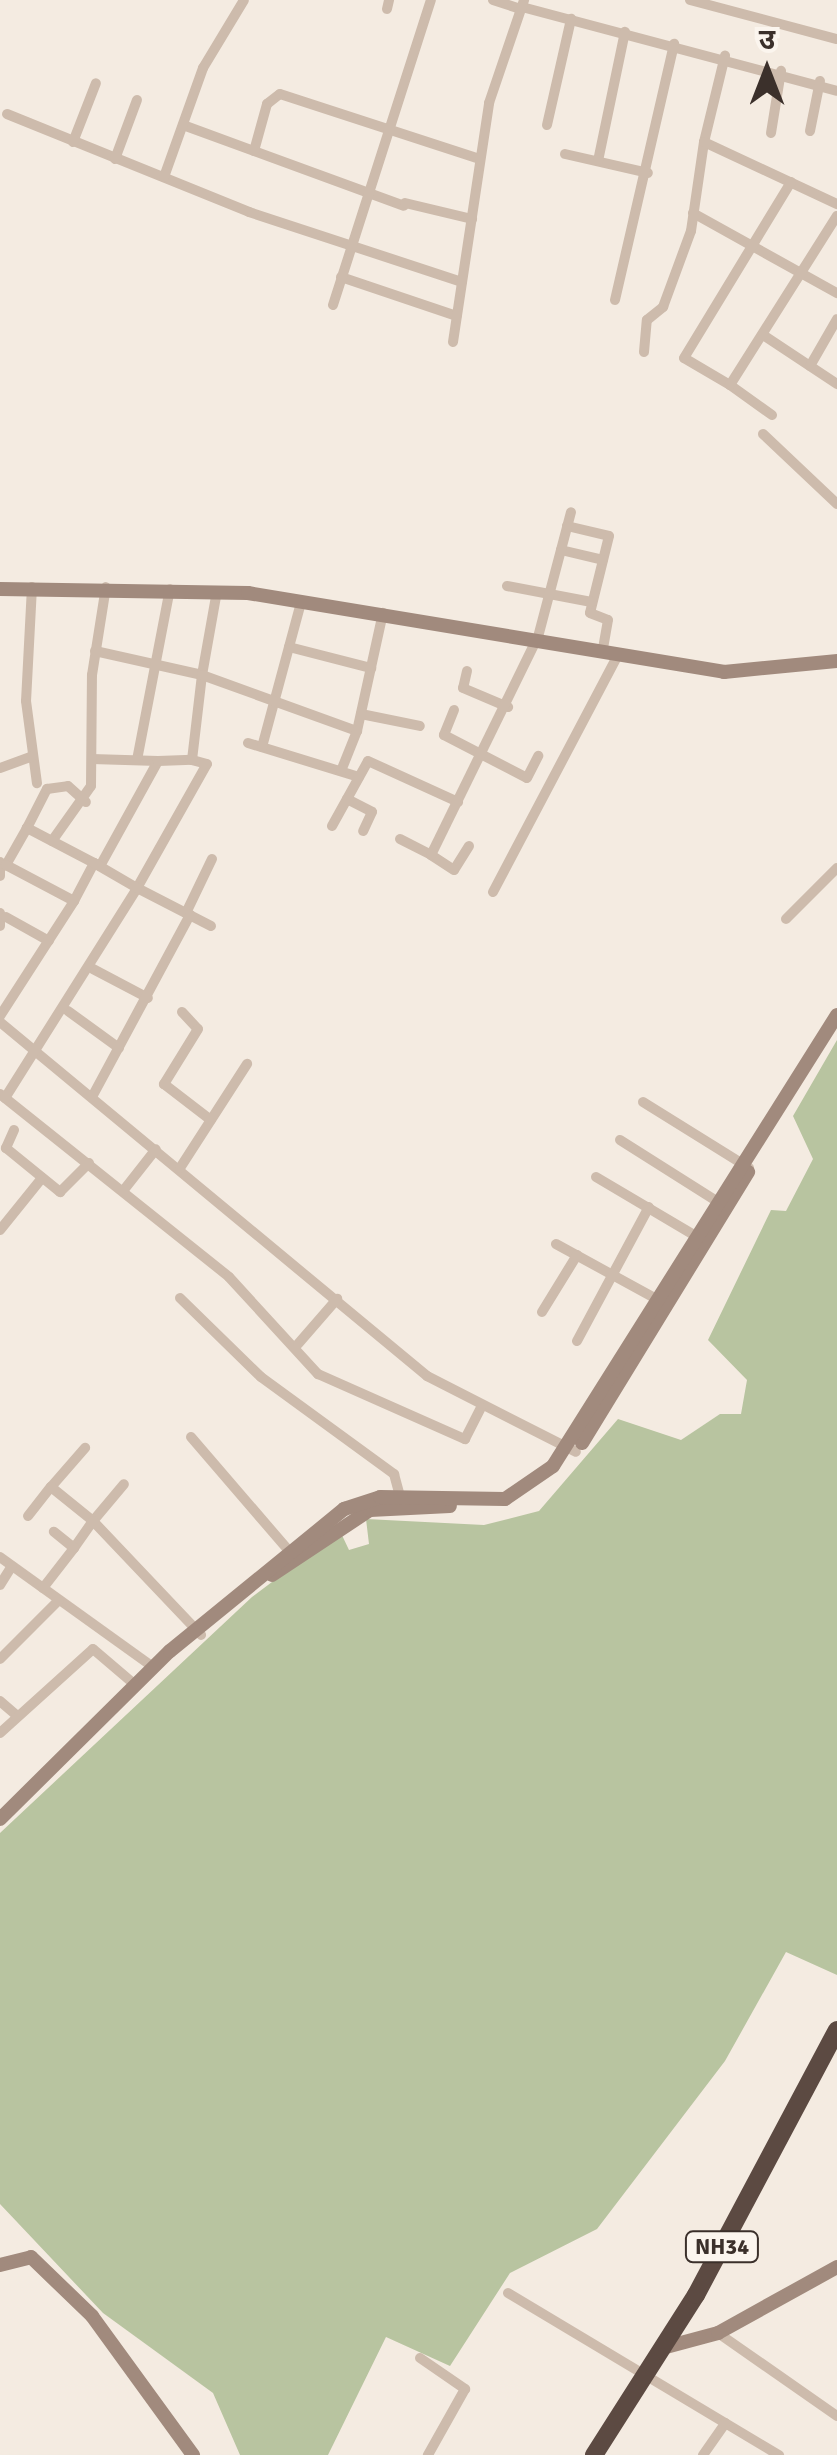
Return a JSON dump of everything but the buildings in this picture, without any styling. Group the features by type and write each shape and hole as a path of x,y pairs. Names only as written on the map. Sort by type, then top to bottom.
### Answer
{"highway":[{"name":"NH34","path":"594,2455 666,2347 837,2030"}],"street":[{"path":"164,177 183,125 244,0"},
{"path":"332,305 431,0"},
{"path":"493,0 820,81 837,91"},
{"path":"690,0 837,39"},
{"path":"453,342 480,159 522,5"},
{"path":"547,125 571,19"},
{"path":"598,161 625,32"},
{"path":"614,300 648,173 674,44"},
{"path":"644,352 647,320 663,307 693,213 704,142 725,56"},
{"path":"771,133 781,71"},
{"path":"810,131 820,81"},
{"path":"73,142 96,83"},
{"path":"254,151 268,104 280,94 386,132 480,159"},
{"path":"115,159 137,100"},
{"path":"7,114 349,248 462,282"},
{"path":"183,125 404,205 472,219"},
{"path":"704,142 837,204"},
{"path":"566,154 648,173"},
{"path":"772,414 684,358 791,182"},
{"path":"693,213 754,243 837,293"},
{"path":"730,386 837,216"},
{"path":"341,277 457,316"},
{"path":"810,366 837,319"},
{"path":"763,335 837,384"},
{"path":"763,434 835,499"},
{"path":"431,855 485,754 538,637 571,512"},
{"path":"567,526 609,536 590,613 608,620 603,649"},
{"path":"561,550 603,560"},
{"path":"32,586 31,758 36,783"},
{"path":"52,841 86,802 92,759 95,651 106,586"},
{"path":"0,589 106,586 217,591 538,637 724,672 837,661"},
{"path":"507,586 592,602"},
{"path":"137,760 170,588"},
{"path":"192,760 217,591"},
{"path":"262,747 301,602"},
{"path":"341,771 357,731 383,613"},
{"path":"289,647 371,668"},
{"path":"95,651 202,675 276,698 357,731"},
{"path":"493,892 620,652"},
{"path":"468,670 463,688 508,706"},
{"path":"454,710 444,735 528,778 538,756"},
{"path":"361,714 420,726"},
{"path":"248,743 359,778"},
{"path":"0,768 31,758"},
{"path":"92,759 207,760 205,772 68,1011 2,1096 124,1192 298,1344"},
{"path":"332,826 368,761 458,802"},
{"path":"158,762 0,1019 427,1376 481,1408 572,1451"},
{"path":"74,901 2,868 52,787 68,786 86,802"},
{"path":"348,798 372,812 363,831"},
{"path":"27,828 212,926"},
{"path":"400,839 454,870 469,846"},
{"path":"92,1096 148,998 212,860"},
{"path":"786,919 837,868"},
{"path":"2,919 48,942"},
{"path":"93,968 148,998"},
{"path":"68,1011 120,1048"},
{"path":"182,1012 198,1029 164,1084 211,1120"},
{"path":"0,1819 134,1684 292,1554 354,1516 402,1500 512,1504 572,1451 837,1015"},
{"path":"180,1168 247,1064"},
{"path":"642,1102 746,1166"},
{"path":"14,1130 6,1148 63,1193 89,1163"},
{"path":"620,1140 718,1202"},
{"path":"124,1192 156,1149"},
{"path":"572,1451 718,1202 746,1166"},
{"path":"596,1176 699,1238"},
{"path":"0,1230 42,1178"},
{"path":"578,1340 649,1208"},
{"path":"556,1244 661,1302"},
{"path":"542,1312 576,1255"},
{"path":"180,1298 261,1377 394,1474 402,1500"},
{"path":"337,1299 298,1344 298,1356 318,1374 465,1439 481,1408"},
{"path":"191,1437 292,1554"},
{"path":"28,1516 85,1448"},
{"path":"43,1588 124,1484"},
{"path":"51,1488 93,1521 198,1632"},
{"path":"54,1532 74,1548"},
{"path":"0,1557 158,1664"},
{"path":"0,1585 12,1566"},
{"path":"0,1659 59,1600"},
{"path":"0,1733 93,1649 134,1684"},
{"path":"0,1701 18,1716"},
{"path":"0,2265 32,2257 92,2316 193,2455"},
{"path":"666,2347 718,2332 837,2267"},
{"path":"508,2293 650,2372 778,2455"},
{"path":"718,2332 837,2416"},
{"path":"420,2358 466,2390 428,2455"},
{"path":"702,2455 725,2423"}],"green space":[{"path":"837,1040 837,1975 786,1952 725,2061 597,2229 510,2273 450,2366 386,2337 328,2455 240,2455 213,2393 103,2313 0,2204 0,1833 252,1597 340,1531 349,1550 369,1544 366,1519 484,1525 539,1511 618,1419 681,1440 720,1414 741,1414 747,1380 708,1340 771,1210 786,1211 813,1159 793,1116"}]}
